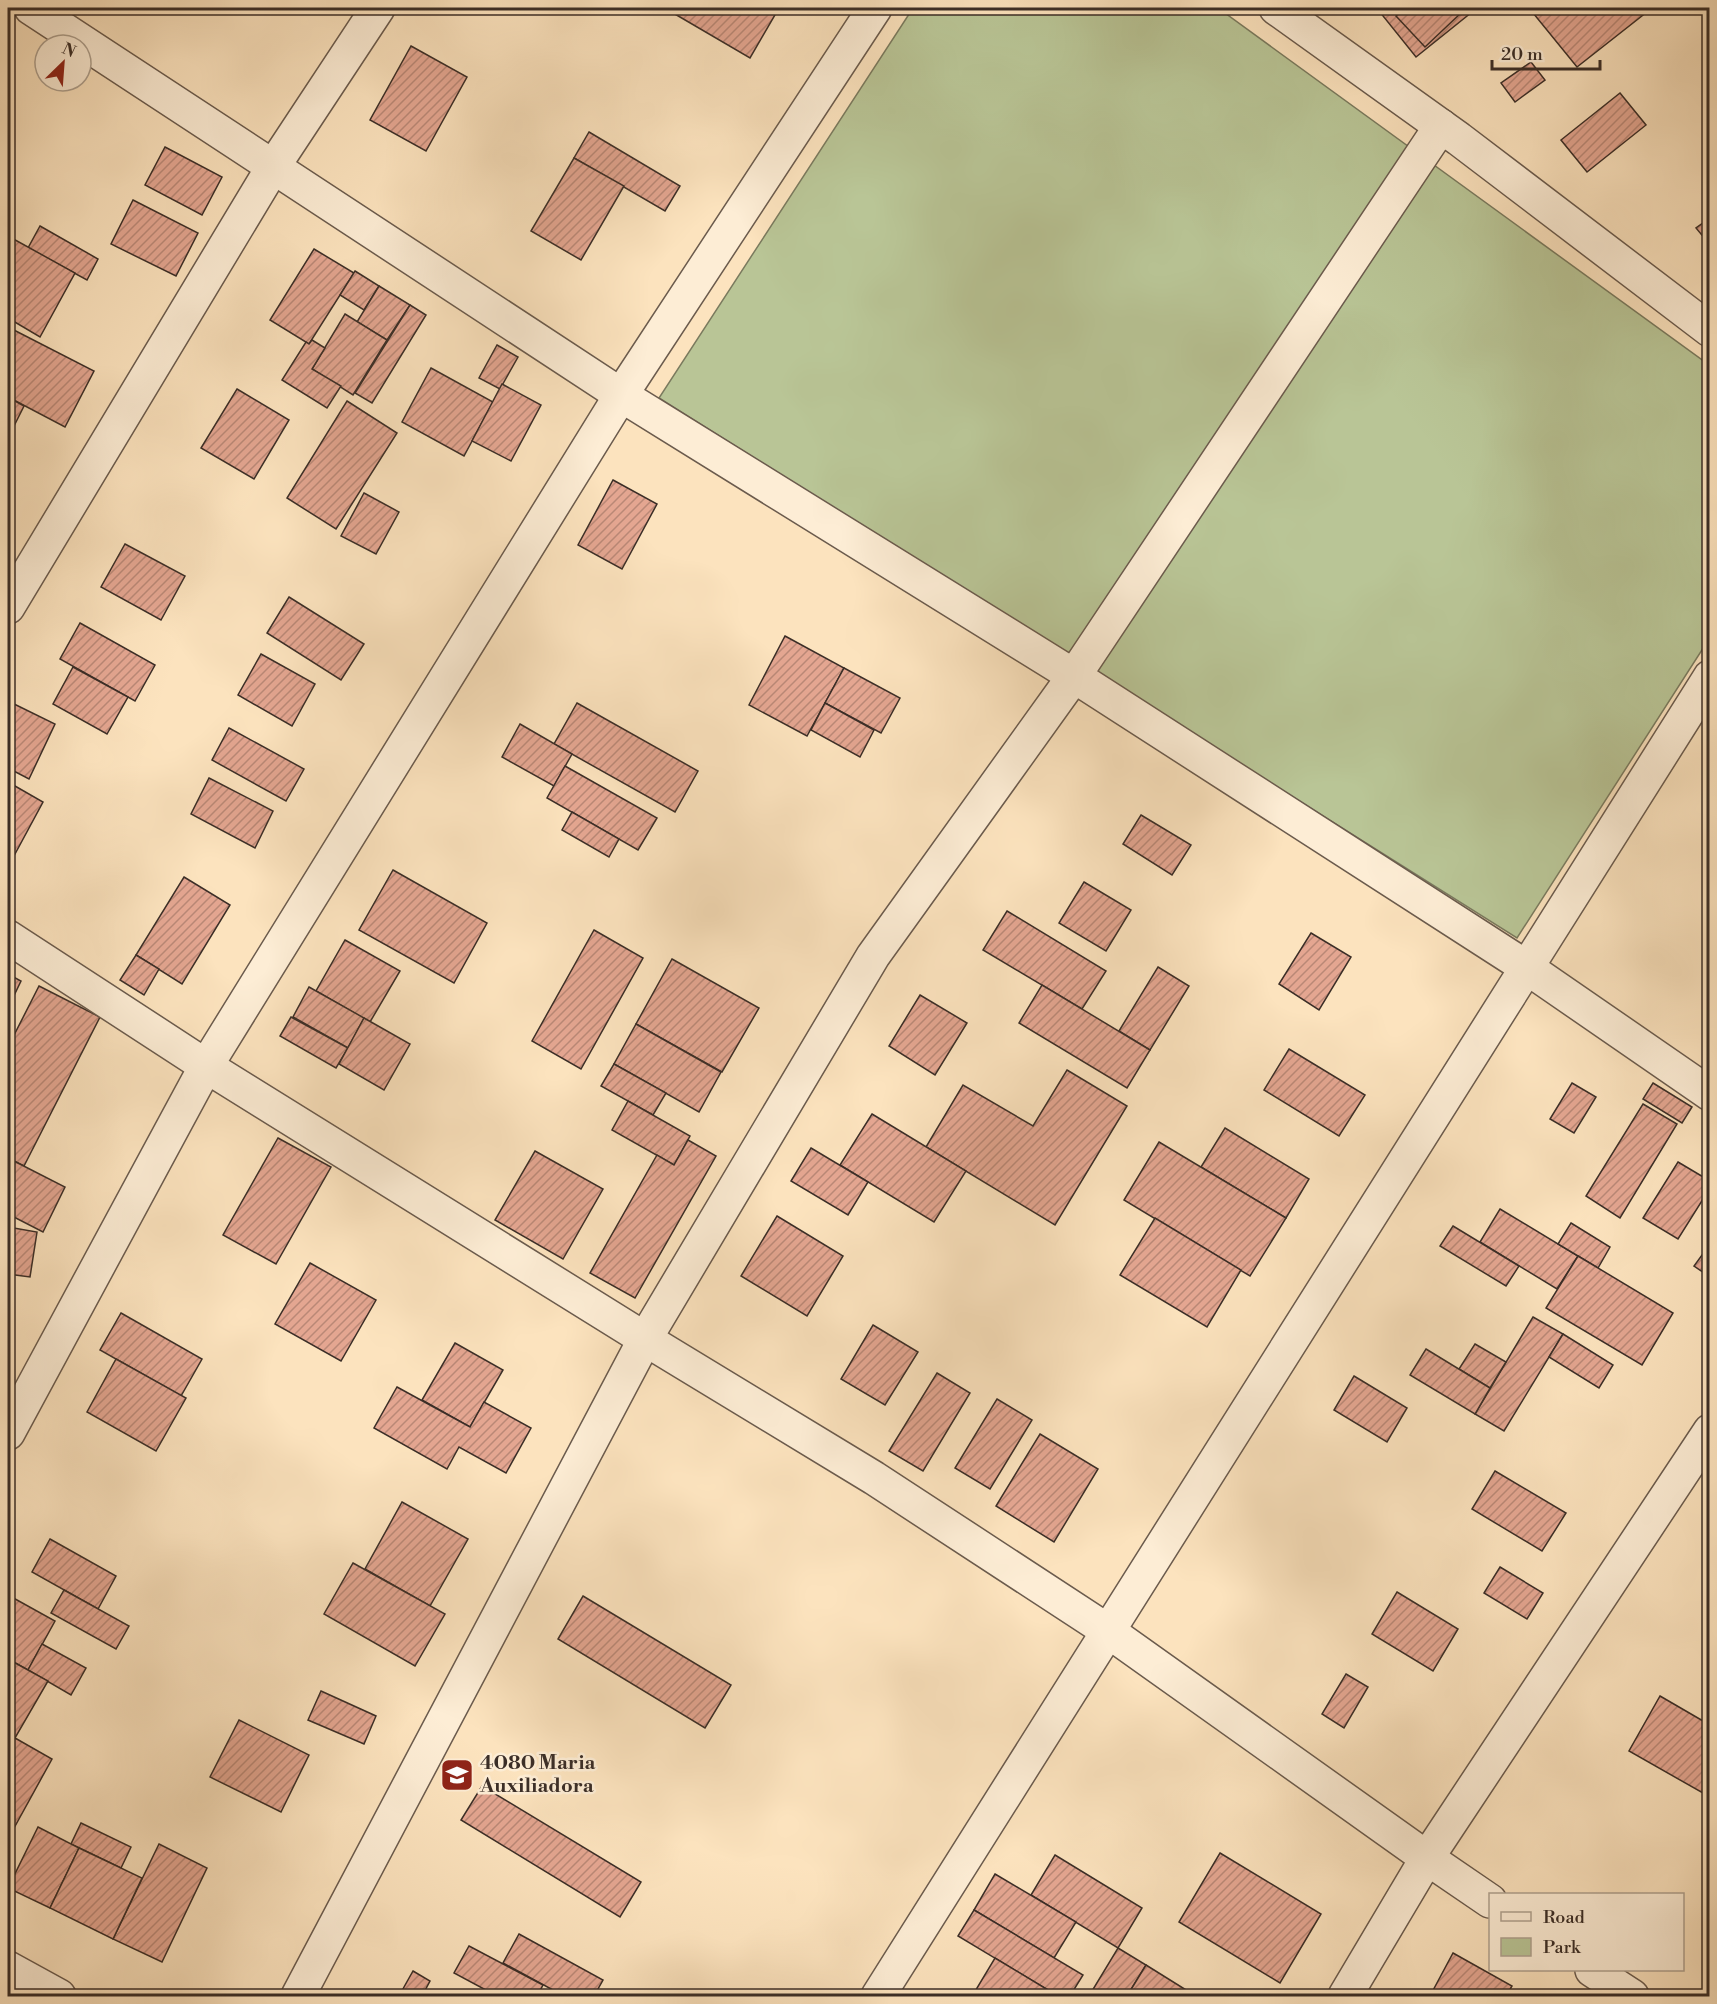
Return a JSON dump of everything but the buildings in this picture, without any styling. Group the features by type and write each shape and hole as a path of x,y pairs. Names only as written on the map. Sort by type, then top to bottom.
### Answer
{"street":[{"path":"31,8 621,395 1074,676 1526,967 1710,1094"},
{"path":"8,608 273,167 378,8"},
{"path":"8,1433 206,1066 621,395 875,8"},
{"path":"1276,8 1441,126 1710,330"},
{"path":"298,1996 645,1339 873,956 1074,676 1441,126"},
{"path":"878,1996 1710,677"},
{"path":"8,937 206,1066 645,1339 874,1478 1108,1631 1489,1900"},
{"path":"1345,1996 1427,1858 1710,1431"},
{"path":"8,1968 59,1996"},
{"path":"1594,1971 1632,1996"}],"green space":[{"path":"913,8 1218,8 1709,365 1709,639 1517,938 659,398"}],"place":[{"name":"4080 Maria Auxiliadora","path":"457,1775"}]}
